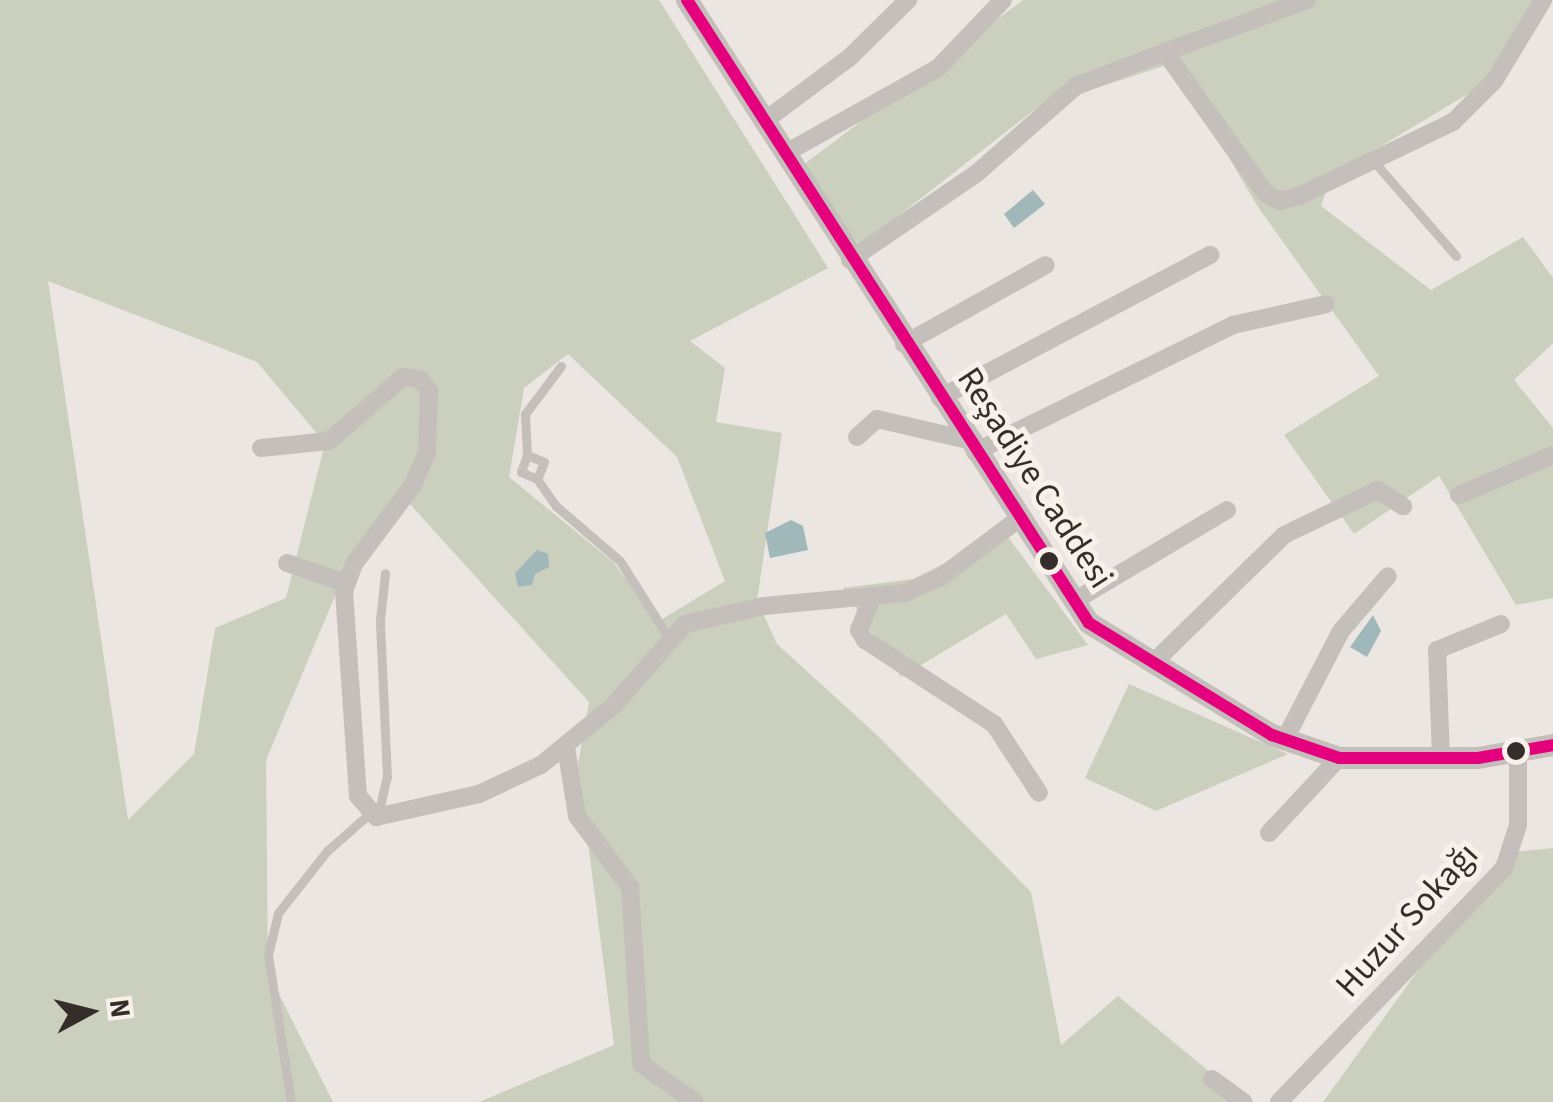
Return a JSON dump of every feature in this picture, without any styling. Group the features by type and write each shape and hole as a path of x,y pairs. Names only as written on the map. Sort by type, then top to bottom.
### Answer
{"street":[{"name":"Reşadiye Caddesi","path":"686,0 904,344 1088,623 1284,739 1339,758 1440,758 1553,745"},
{"path":"763,122 849,58 908,0"},
{"path":"784,154 938,68 1003,0"},
{"path":"850,260 977,173 1076,86 1164,52 1269,19 1307,0"},
{"path":"1164,52 1266,194 1285,200 1376,164 1453,122 1494,81 1543,0"},
{"path":"940,398 1210,255"},
{"path":"904,344 1046,265"},
{"path":"857,437 877,419 972,446 1233,325 1326,304"},
{"path":"262,448 329,441 404,377 426,384 430,401 427,452 413,485 346,583 358,796 372,816 478,794 566,746 614,706 668,637 700,617 764,606 870,600 941,577 1020,518"},
{"path":"1459,495 1553,455"},
{"path":"1154,662 1284,535 1378,490 1404,506"},
{"path":"1074,601 1227,510"},
{"path":"286,564 346,583"},
{"path":"1284,739 1340,631 1388,576"},
{"path":"870,600 859,630 866,640 994,724 1039,793"},
{"path":"1440,758 1437,650 1502,624"},
{"path":"566,746 577,816 630,887 642,1064 695,1102"},
{"name":"Huzur Sokağı","path":"1278,1102 1504,868 1518,824 1518,751"},
{"path":"1269,833 1339,758"},
{"path":"1212,1079 1244,1102"}],"lane":[{"path":"1376,164 1456,256"},
{"path":"560,366 525,414 528,455 521,472 537,478 556,506 620,560 668,637"},
{"path":"528,455 544,462 537,478"},
{"path":"291,1102 268,955 278,912 327,851 372,816 388,777 380,620 385,573"}],"green space":[{"path":"0,0 659,0 828,268 690,341 725,368 716,422 782,433 757,600 777,644 877,735 1031,892 1061,1045 1118,996 1246,1102 479,1102 614,1045 578,764 589,702 400,493 340,584 266,760 268,972 333,1102 0,1102","holes":["48,281 257,362 325,443 286,598 215,628 194,754 128,820","568,354 677,457 725,581 659,621 613,562 509,477 524,388"]},
{"path":"1023,0 1537,0 1498,76 1331,176 1321,206 1431,290 1523,237 1553,278 1553,343 1514,380 1553,428 1553,598 1516,605 1439,476 1354,534 1284,435 1379,376 1258,207 1173,63 1038,107 860,246 799,168"},
{"path":"1005,533 1088,645 1036,659 1006,614 901,677 843,588 913,579"},
{"path":"1129,684 1288,754 1156,811 1085,778"},
{"path":"1553,848 1553,1102 1323,1102 1503,853"}],"water":[{"path":"1033,190 1045,204 1014,228 1004,214"},
{"path":"791,520 803,526 808,550 770,558 765,533"},
{"path":"537,550 548,554 549,567 535,574 532,585 518,587 515,573"},
{"path":"1373,615 1381,631 1367,657 1350,647"}],"transit line":[{"path":"687,0 1089,623 1272,735 1339,758 1478,758 1553,745"}]}
